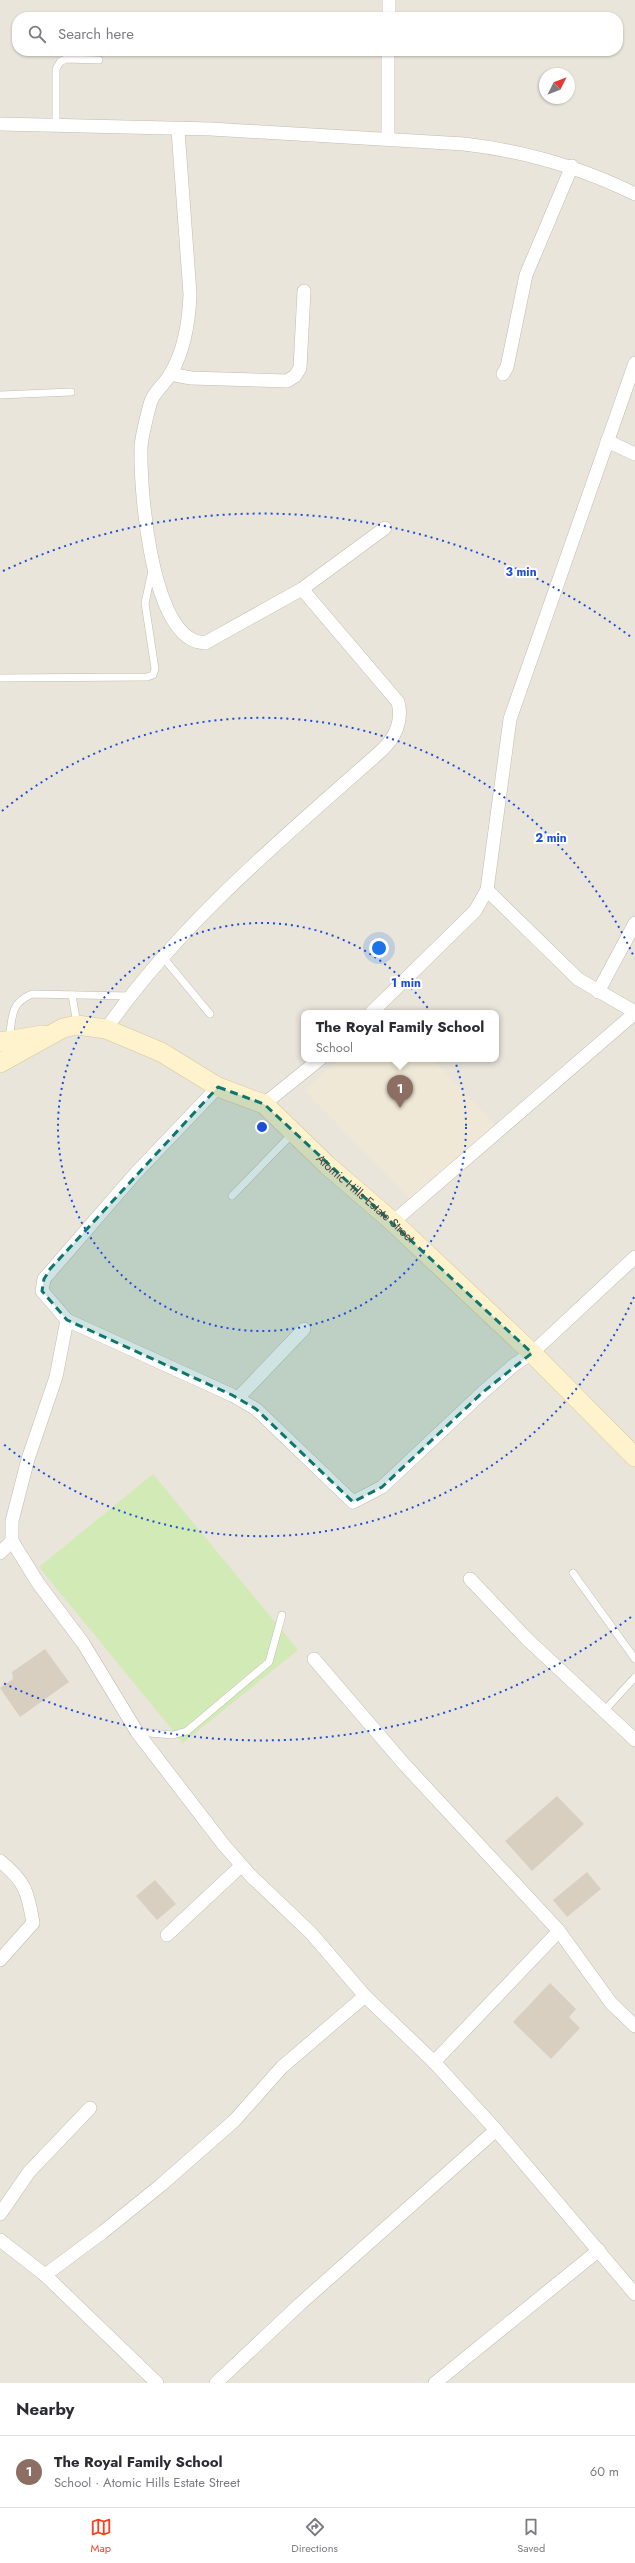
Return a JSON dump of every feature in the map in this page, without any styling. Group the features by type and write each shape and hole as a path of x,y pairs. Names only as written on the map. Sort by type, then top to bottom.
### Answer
{"street":[{"path":"389,12 390,0"},
{"path":"388,56 388,138"},
{"path":"0,124 178,130 211,129 388,138 501,148 572,166 635,194"},
{"path":"178,130 190,294 189,321 180,354 170,374 152,396 141,445 142,497 153,566 167,606 183,632 193,641 205,642 302,589 385,528"},
{"path":"503,374 506,367 519,300 526,275 572,166"},
{"path":"170,374 190,378 287,381 294,376 300,368 304,291"},
{"path":"374,1010 475,910 487,890 510,719 635,363"},
{"path":"607,441 635,454"},
{"path":"106,1029 162,956 247,872 381,751 388,744 398,724 400,712 392,694 302,589"},
{"path":"393,1222 635,1012 598,992 578,979 487,890"},
{"path":"598,992 635,923"},
{"name":"Atomic Hills Estate Street","path":"5,1041 50,1034 77,1025 106,1029 161,1052 218,1087 264,1104 393,1222 532,1353 635,1456"},
{"name":"Atomic Hills Estate Street","path":"0,1063 50,1034"},
{"path":"264,1104 316,1062"},
{"path":"218,1087 135,1174 44,1278 42,1291 67,1320 238,1398 256,1409 353,1502 382,1488 482,1392 532,1353 635,1257"},
{"path":"67,1320 56,1377 28,1459 12,1521 12,1541 38,1583 83,1643 137,1732 241,1866 311,1933 365,1996 434,2062 496,2130 534,2177 599,2250 635,2294"},
{"path":"238,1398 304,1329"},
{"path":"0,1553 12,1541"},
{"path":"470,1580 527,1639 635,1740"},
{"path":"314,1659 404,1764 559,1931 611,2003 635,2026"},
{"path":"0,1861 18,1876 29,1901 32,1923 0,1960"},
{"path":"167,1935 241,1866"},
{"path":"434,2062 559,1931"},
{"path":"45,2275 161,2185 235,2120 282,2067 365,1996"},
{"path":"0,2214 29,2172 90,2108"},
{"path":"216,2383 300,2304 496,2130"},
{"path":"0,2240 45,2275 157,2383"},
{"path":"436,2383 599,2250"}],"lane":[{"path":"56,125 56,69 60,62 66,59 99,60"},
{"path":"0,395 71,392"},
{"path":"0,678 147,677 153,675 155,669 145,604 153,566"},
{"path":"162,956 210,1014"},
{"path":"5,1041 15,1005 20,999 32,994 130,996"},
{"path":"72,995 77,1025"},
{"path":"232,1196 293,1132"},
{"path":"573,1573 635,1659"},
{"path":"137,1732 173,1735 187,1731 268,1662 282,1615"},
{"path":"604,1710 635,1677"}],"highlighted area":[{"path":"218,1087 264,1104 532,1353 483,1392 382,1487 353,1502 256,1409 232,1395 67,1320 42,1291 44,1279 50,1269"}],"shaded area":[{"path":"0,0 635,0 635,2383 0,2383"},
{"path":"335,1062 436,1062 495,1125 412,1201 305,1091"}],"green space":[{"path":"153,1474 298,1650 183,1743 39,1567"}],"building":[{"path":"45,1649 69,1682 20,1717 0,1688 13,1679 12,1672"},
{"path":"557,1796 584,1824 532,1871 505,1841"},
{"path":"587,1872 601,1889 567,1917 553,1900"},
{"path":"155,1880 176,1904 157,1920 136,1896"},
{"path":"550,1983 576,2009 569,2017 580,2028 551,2059 513,2022"}],"place":[{"name":"The Royal Family School","path":"400,1108"}]}
